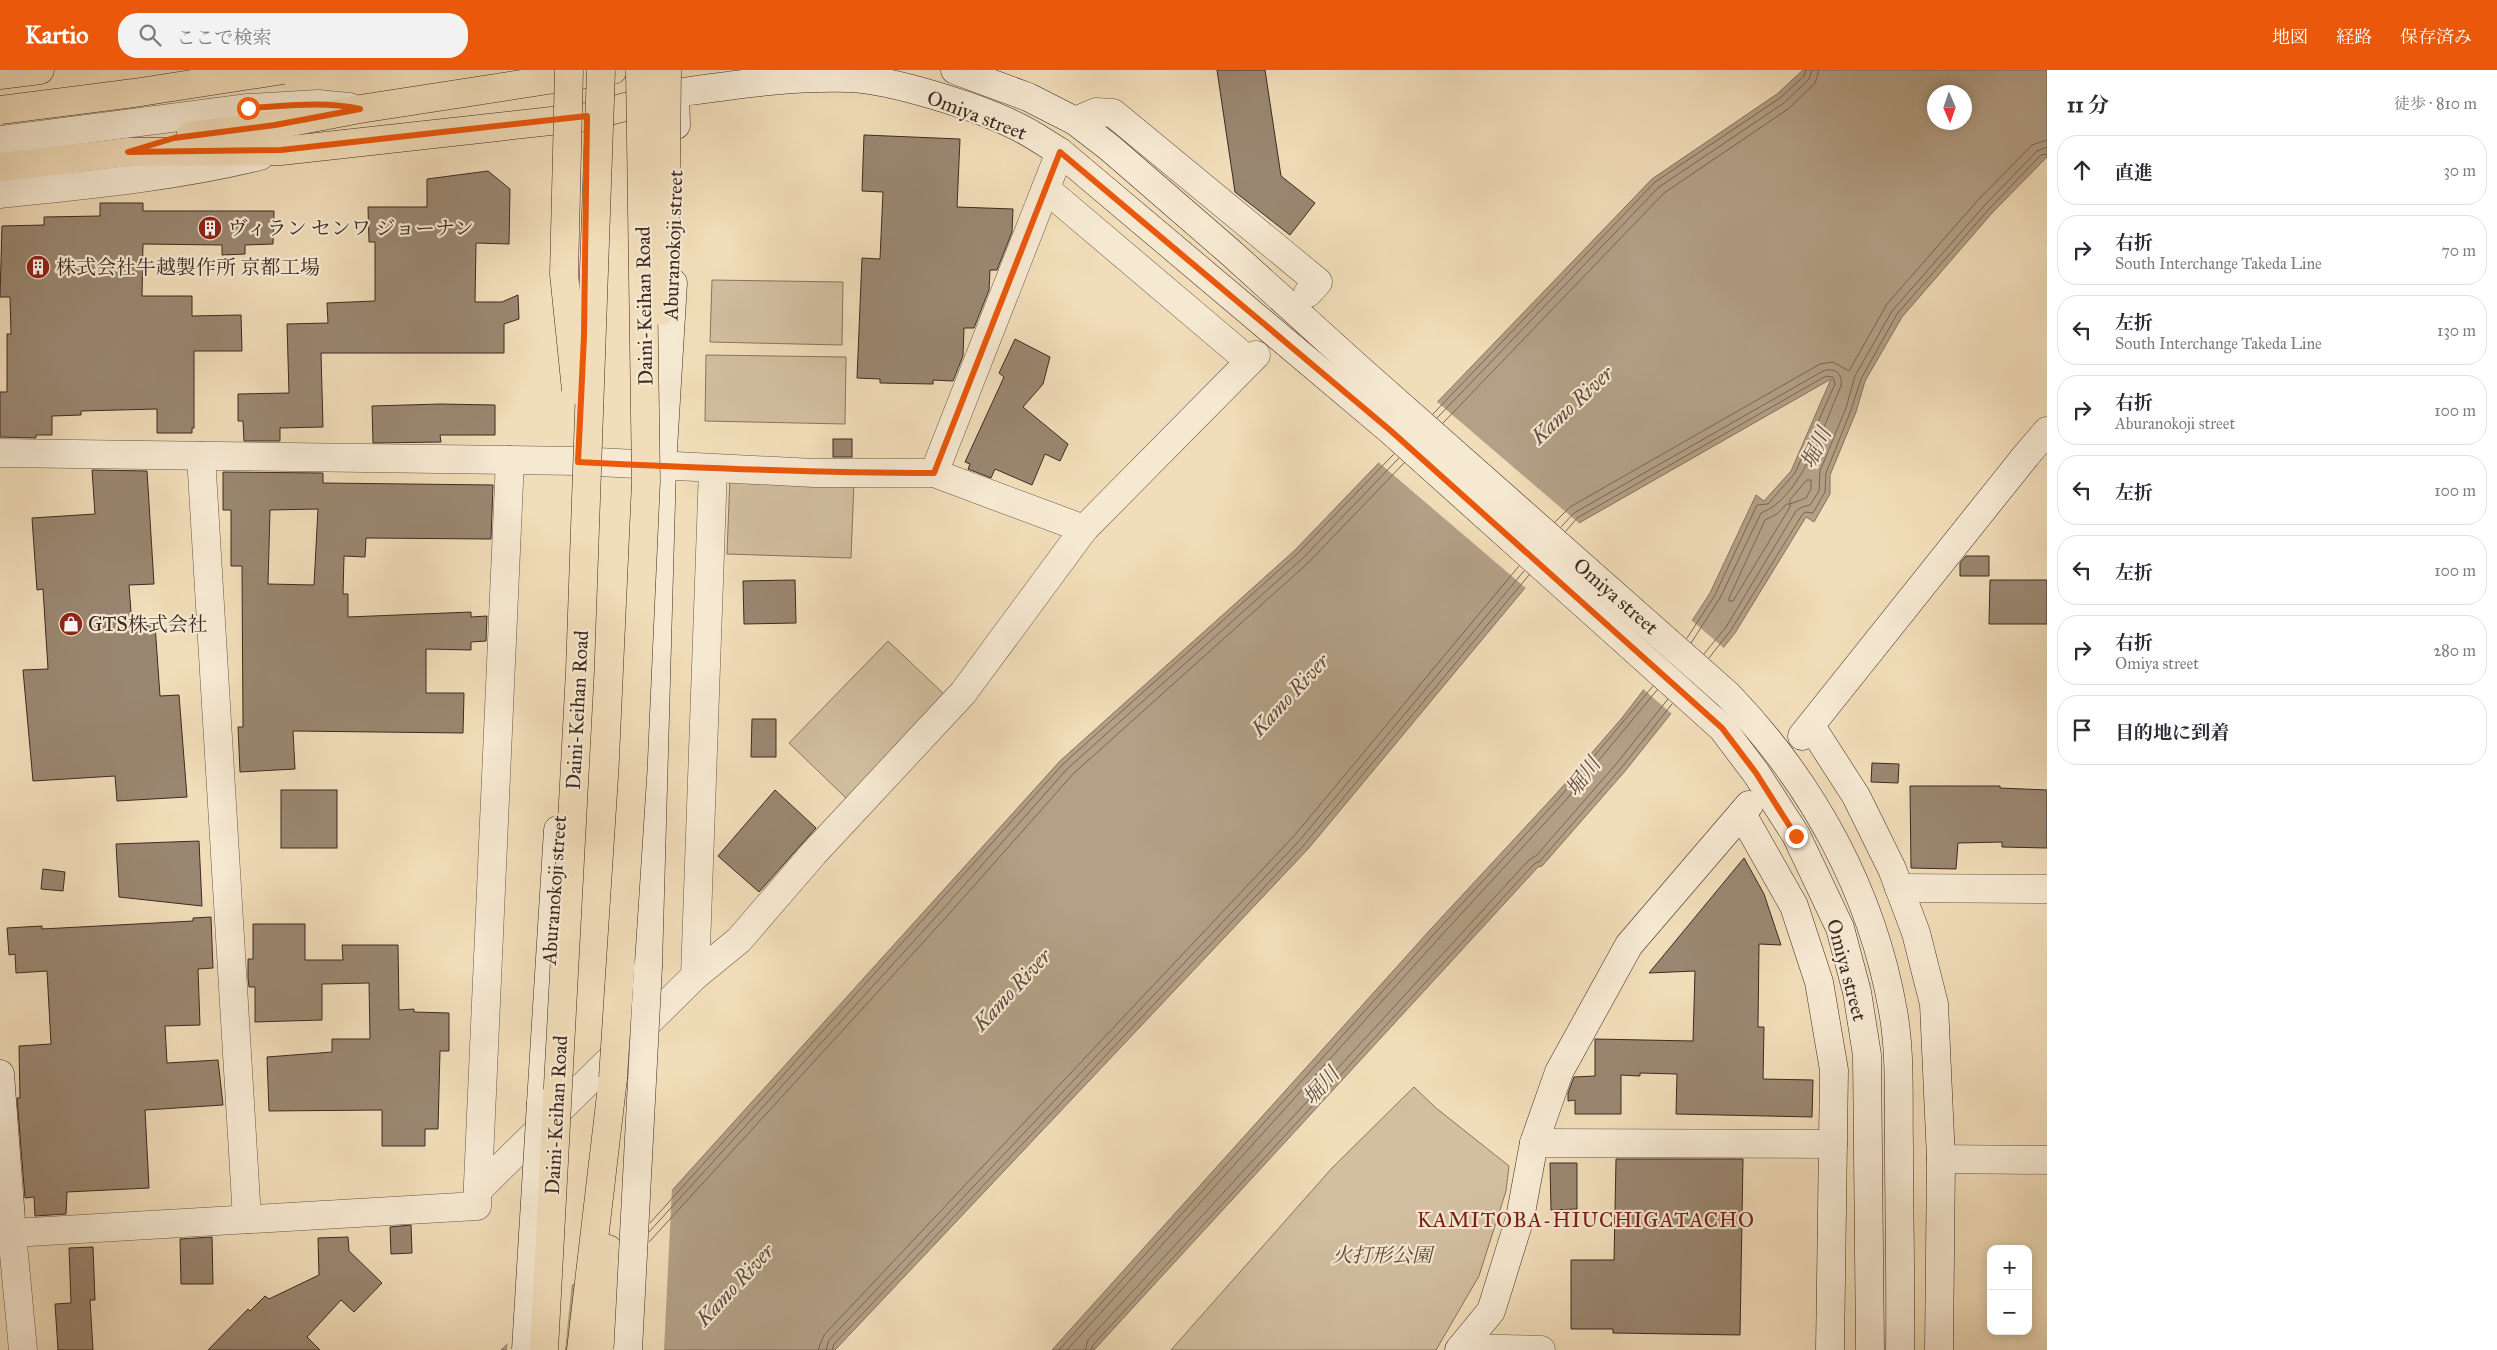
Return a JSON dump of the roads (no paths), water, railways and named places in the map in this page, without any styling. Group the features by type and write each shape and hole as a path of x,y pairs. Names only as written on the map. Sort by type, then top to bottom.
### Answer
{"main road":[{"path":"0,74 40,70"},
{"path":"0,110 134,93 283,70"},
{"name":"Daini-Keihan Road","path":"606,1350 613,1078 654,474 640,70"},
{"path":"128,152 174,138 275,125 592,71"},
{"name":"Daini-Keihan Road","path":"544,1350 580,671 582,470 564,274 592,71"},
{"name":"Aburanokoji street","path":"587,116 592,71"},
{"path":"0,166 128,152 281,150 587,116 673,78 654,474"},
{"path":"581,1350 613,1078"}],"street":[{"path":"276,70 278,106"},
{"name":"Omiya street","path":"955,70 1028,97 1075,121 1230,252 1740,708 1775,748 1818,809 1849,867 1878,948 1893,1012 1898,1069 1900,1350"},
{"name":"Omiya street","path":"673,78 744,83 852,78 887,84 959,104 1014,124 1060,152 1391,431 1722,728 1756,773 1796,836 1840,928 1857,992 1867,1055 1870,1350"},
{"path":"0,140 248,108 318,104 340,105 360,109"},
{"path":"1075,121 1096,112 1113,113 1318,282 1308,293"},
{"name":"Aburanokoji street","path":"526,1350 582,470 587,116"},
{"path":"0,194 99,183 220,166 281,150"},
{"path":"934,473 1060,152"},
{"path":"478,1190 695,976 740,940 814,853 963,693 1084,529 1252,358 1046,189"},
{"path":"1939,1350 1941,1159 1934,1004 1916,932 1892,869 1856,796 1806,731 2035,458 2047,431"},
{"path":"0,453 510,460 582,470 654,474 713,469 934,473 1084,529"},
{"path":"201,456 247,1219"},
{"path":"12,1233 477,1206 510,460"},
{"path":"695,976 714,508 713,469"},
{"path":"628,1350 648,966 654,474"},
{"path":"1460,1349 1491,1311 1520,1218 1534,1143 1558,1072 1630,944 1746,809 1794,906 1819,982 1834,1070 1830,1350"},
{"path":"1899,888 2047,889"},
{"path":"0,1074 23,1350"},
{"path":"1534,1143 1833,1144"},
{"path":"1941,1159 2047,1160"},
{"path":"1460,1349 1541,1350"}],"water":[{"path":"1803,70 2047,70 2047,157 1992,213 1902,317 1865,381 1856,412 1830,475 1830,494 1814,522 1806,517 1735,633 1626,770 1542,866 1538,867 1094,1350 1052,1350 1430,930 1556,794 1622,718 1668,658 1710,593 1756,495 1764,501 1791,471 1831,379 1579,523 1308,849 835,1350 501,1350 648,1217 1060,761 1295,550 1652,179 1777,94"}],"place":[{"name":"ヴィラン センワ ジョーナン","path":"210,228"},
{"name":"株式会社牛越製作所 京都工場","path":"38,267"},
{"name":"GTS株式会社","path":"71,624"}],"district":[{"name":"KAMITOBA-HIUCHIGATACHO","path":"1586,1220"}],"water label":[{"name":"Kamo River","path":"1572,405"},
{"name":"堀川","path":"1816,448"},
{"name":"Kamo River","path":"1290,695"},
{"name":"堀川","path":"1583,777"},
{"name":"Kamo River","path":"1012,990"},
{"name":"堀川","path":"1321,1086"},
{"name":"Kamo River","path":"735,1285"}],"park label":[{"name":"火打形公園","path":"1382,1255"}]}
